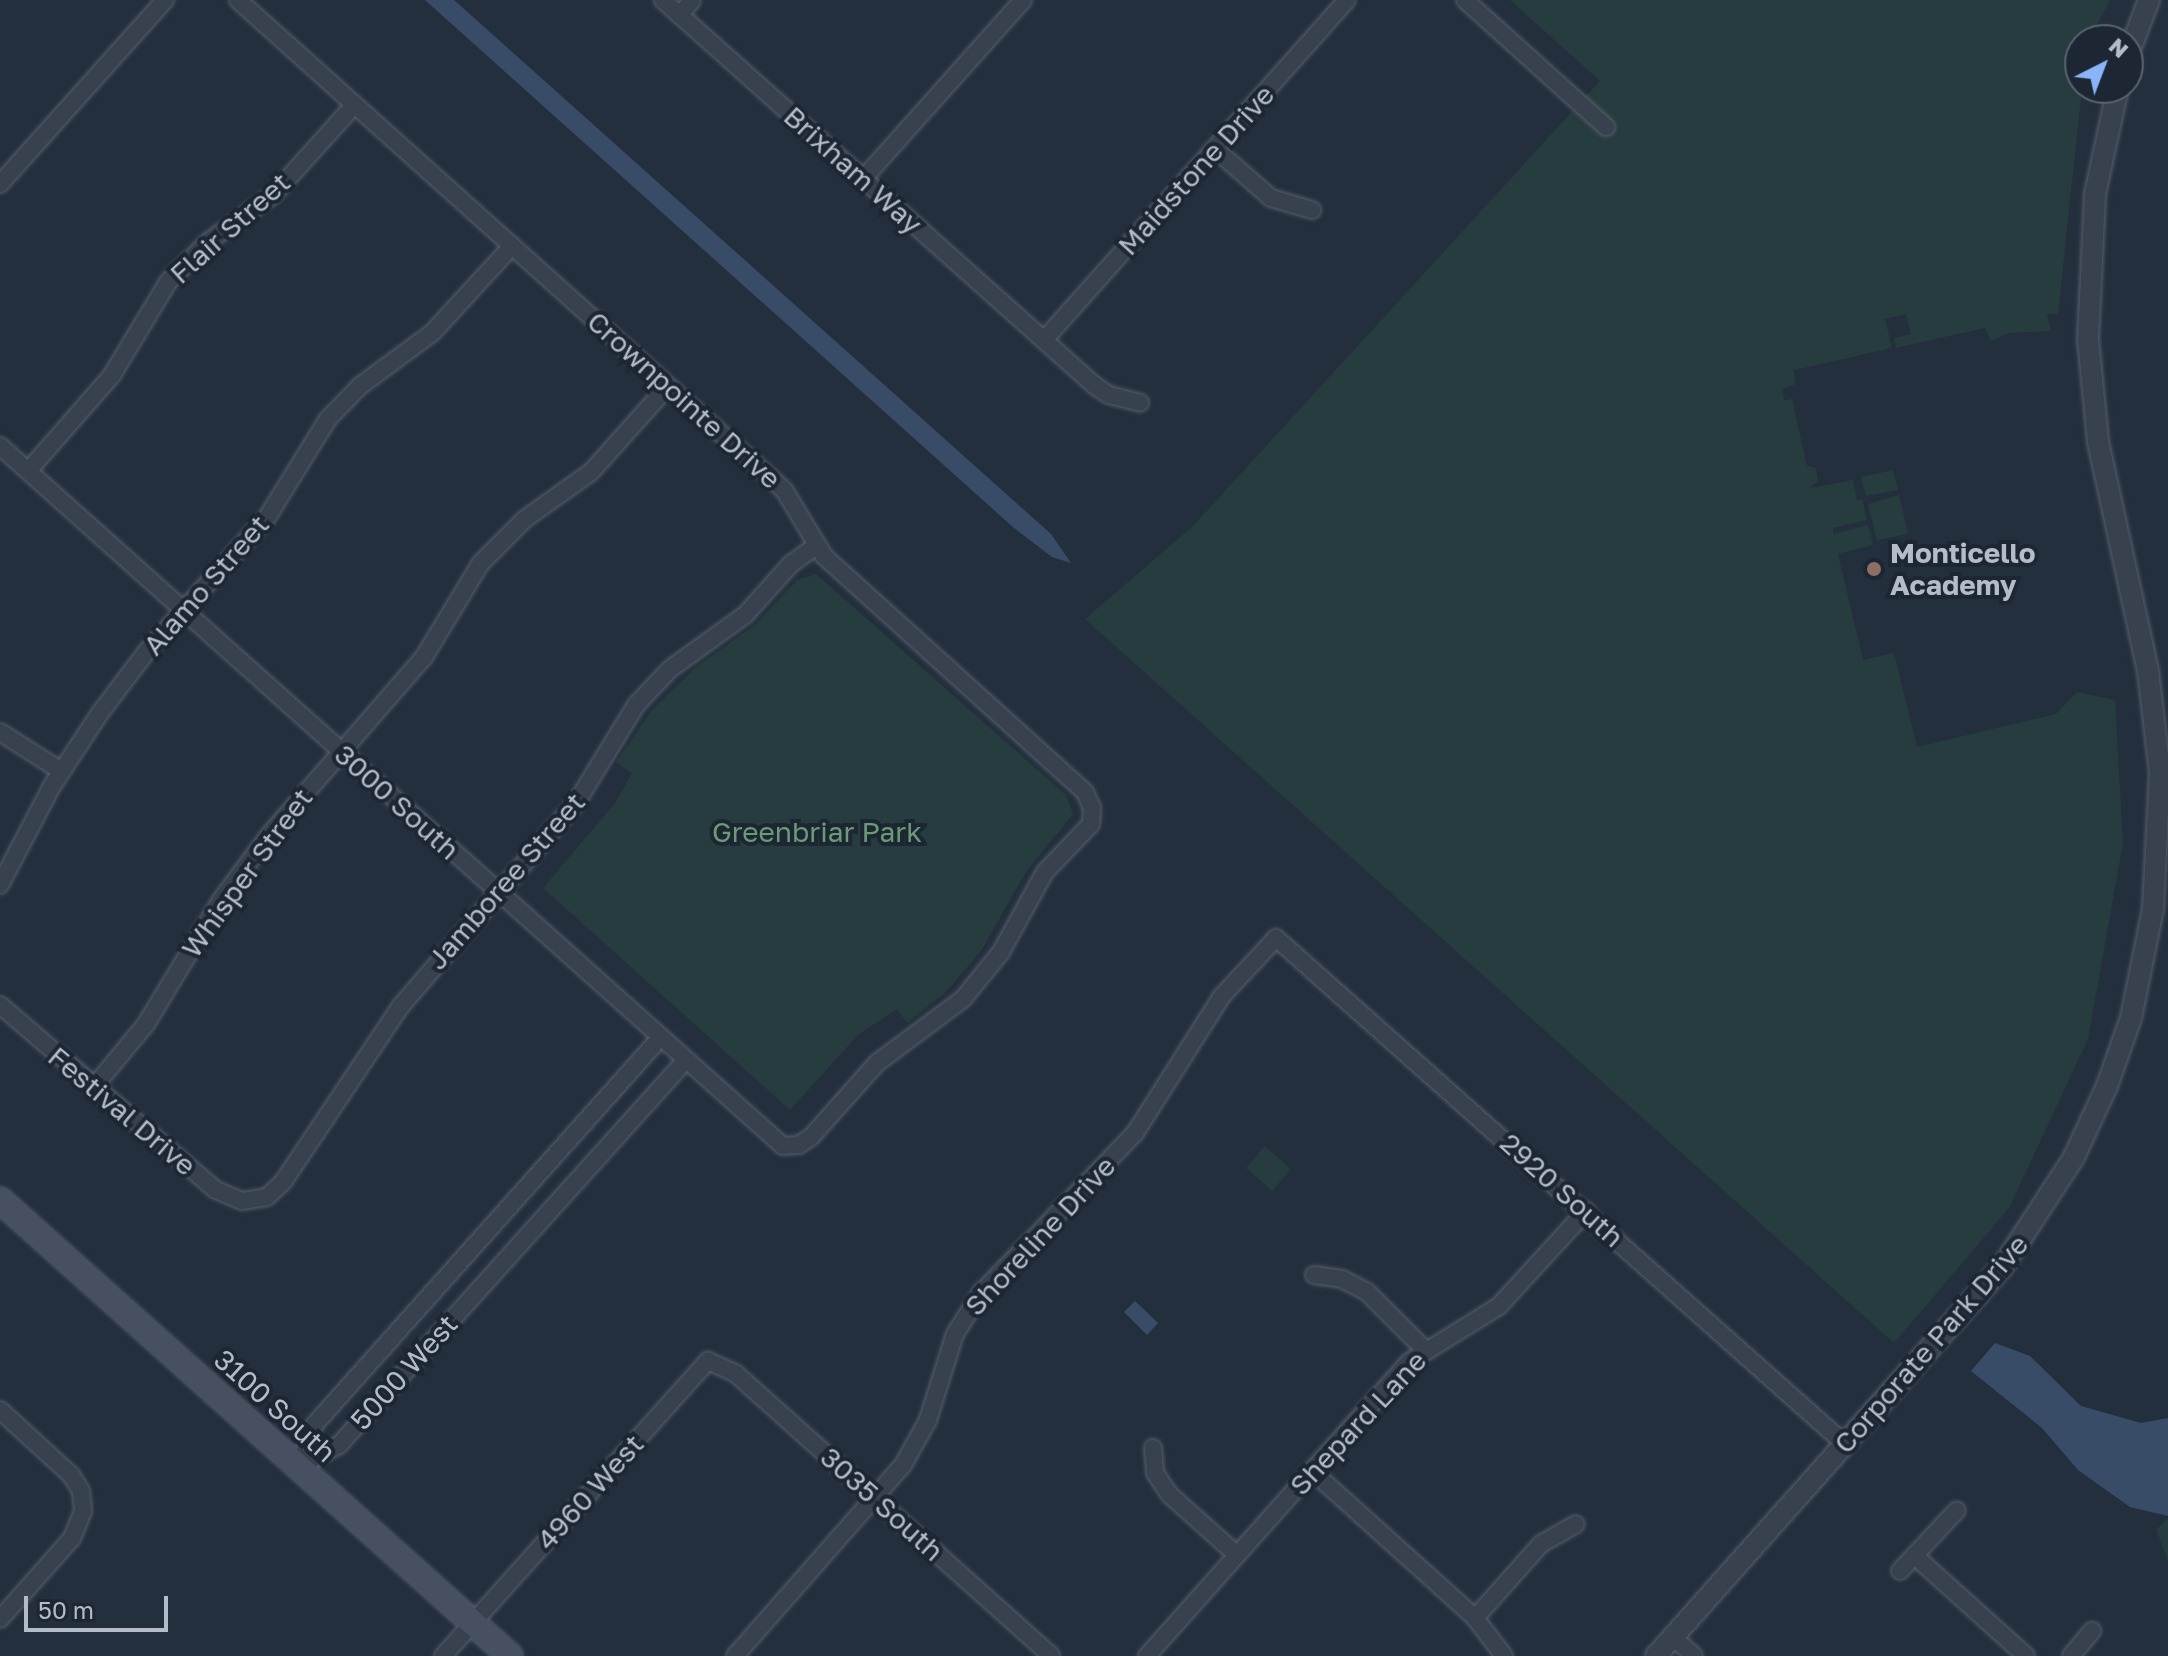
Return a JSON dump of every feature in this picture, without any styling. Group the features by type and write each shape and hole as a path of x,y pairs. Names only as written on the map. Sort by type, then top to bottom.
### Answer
{"main road":[{"name":"3100 South","path":"0,1200 510,1656"}],"street":[{"path":"0,184 165,0"},
{"name":"Crownpointe Drive","path":"238,0 784,490 816,546 1085,792 1092,808 1091,824 1045,872 1011,936 976,985 950,1011 877,1063 799,1145"},
{"name":"Brixham Way","path":"663,0 1101,391 1140,403"},
{"path":"680,15 692,0"},
{"path":"863,179 1023,0"},
{"name":"Maidstone Drive","path":"1044,340 1347,0"},
{"path":"1465,0 1606,127"},
{"path":"2140,24 2149,0"},
{"name":"Corporate Park Drive","path":"1656,1656 1986,1286 2054,1191 2107,1086 2145,960 2161,822 2156,724 2105,479 2088,339 2095,194 2115,104"},
{"name":"Flair Street","path":"28,471 106,382 146,312 174,275 223,230 274,194 354,105"},
{"path":"1215,149 1271,198 1312,210"},
{"name":"Alamo Street","path":"0,885 61,771 122,682 268,516 328,419 360,386 432,333 512,246"},
{"name":"Whisper Street","path":"93,1088 146,1024 241,872 340,751 424,657 459,594 495,546 591,472 668,386"},
{"name":"3000 South","path":"0,446 775,1141 799,1145"},
{"name":"Jamboree Street","path":"253,1201 267,1197 283,1182 374,1040 576,803 624,721 650,690 679,662 745,615 791,564 816,546"},
{"path":"0,732 61,771"},
{"name":"2920 South","path":"1276,938 1846,1445"},
{"name":"Shoreline Drive","path":"735,1656 876,1498 916,1447 966,1313 1135,1133 1222,996 1276,938"},
{"name":"Festival Drive","path":"0,1005 93,1088 216,1190 232,1199 253,1201"},
{"name":"5000 West","path":"298,1467 315,1424 660,1038"},
{"name":"5000 West","path":"298,1467 339,1445 685,1061"},
{"name":"Shepard Lane","path":"1147,1656 1424,1349 1499,1306 1586,1211"},
{"path":"1314,1275 1342,1279 1366,1291 1424,1349"},
{"name":"3035 South","path":"708,1361 735,1373 1051,1656"},
{"name":"4960 West","path":"443,1656 708,1361"},
{"path":"0,1410 71,1475 81,1491 83,1511 72,1538 0,1619"},
{"path":"1153,1448 1155,1473 1170,1495 1237,1555"},
{"path":"1312,1471 1475,1618 1504,1656"},
{"path":"1900,1571 1957,1510"},
{"path":"1475,1618 1541,1544 1576,1524"},
{"path":"1916,1557 2026,1656"},
{"path":"2071,1656 2092,1631"},
{"path":"1673,1637 1694,1656"}],"green space":[{"path":"1510,0 2110,0 2097,24 2064,24 2064,104 2080,104 2058,314 2047,314 2051,331 2009,333 1991,341 1985,328 1896,348 1894,338 1911,334 1906,314 1885,319 1892,348 1794,370 1795,385 1782,389 1784,400 1792,399 1807,466 1816,468 1818,481 1810,488 1853,480 1857,500 1862,499 1867,520 1833,528 1833,534 1868,525 1873,545 1838,554 1863,660 1894,653 1917,747 2056,714 2077,692 2115,700 2123,843 2088,1039 2009,1208 1894,1343 1085,619 1193,526 1600,81"},
{"path":"1893,470 1898,490 1866,496 1861,477"},
{"path":"1899,495 1908,534 1877,540 1868,504"},
{"name":"Greenbriar Park","path":"816,574 1066,795 1073,814 1026,872 981,951 945,993 907,1023 897,1009 858,1035 790,1110 543,888 616,802 632,773 616,762 652,710 695,668 756,624 797,580"},
{"path":"1265,1146 1291,1169 1272,1191 1246,1168"},
{"path":"2168,1518 2168,1560 2156,1530"}],"water":[{"path":"425,0 454,0 1051,534 1071,563 1052,557 1014,528"},
{"path":"1135,1301 1158,1323 1147,1335 1124,1312"},
{"path":"1995,1343 2030,1356 2081,1406 2141,1423 2168,1418 2168,1516 2130,1507 2078,1470 2042,1428 1971,1371"}],"place":[{"name":"Monticello Academy","path":"1874,569"}]}
